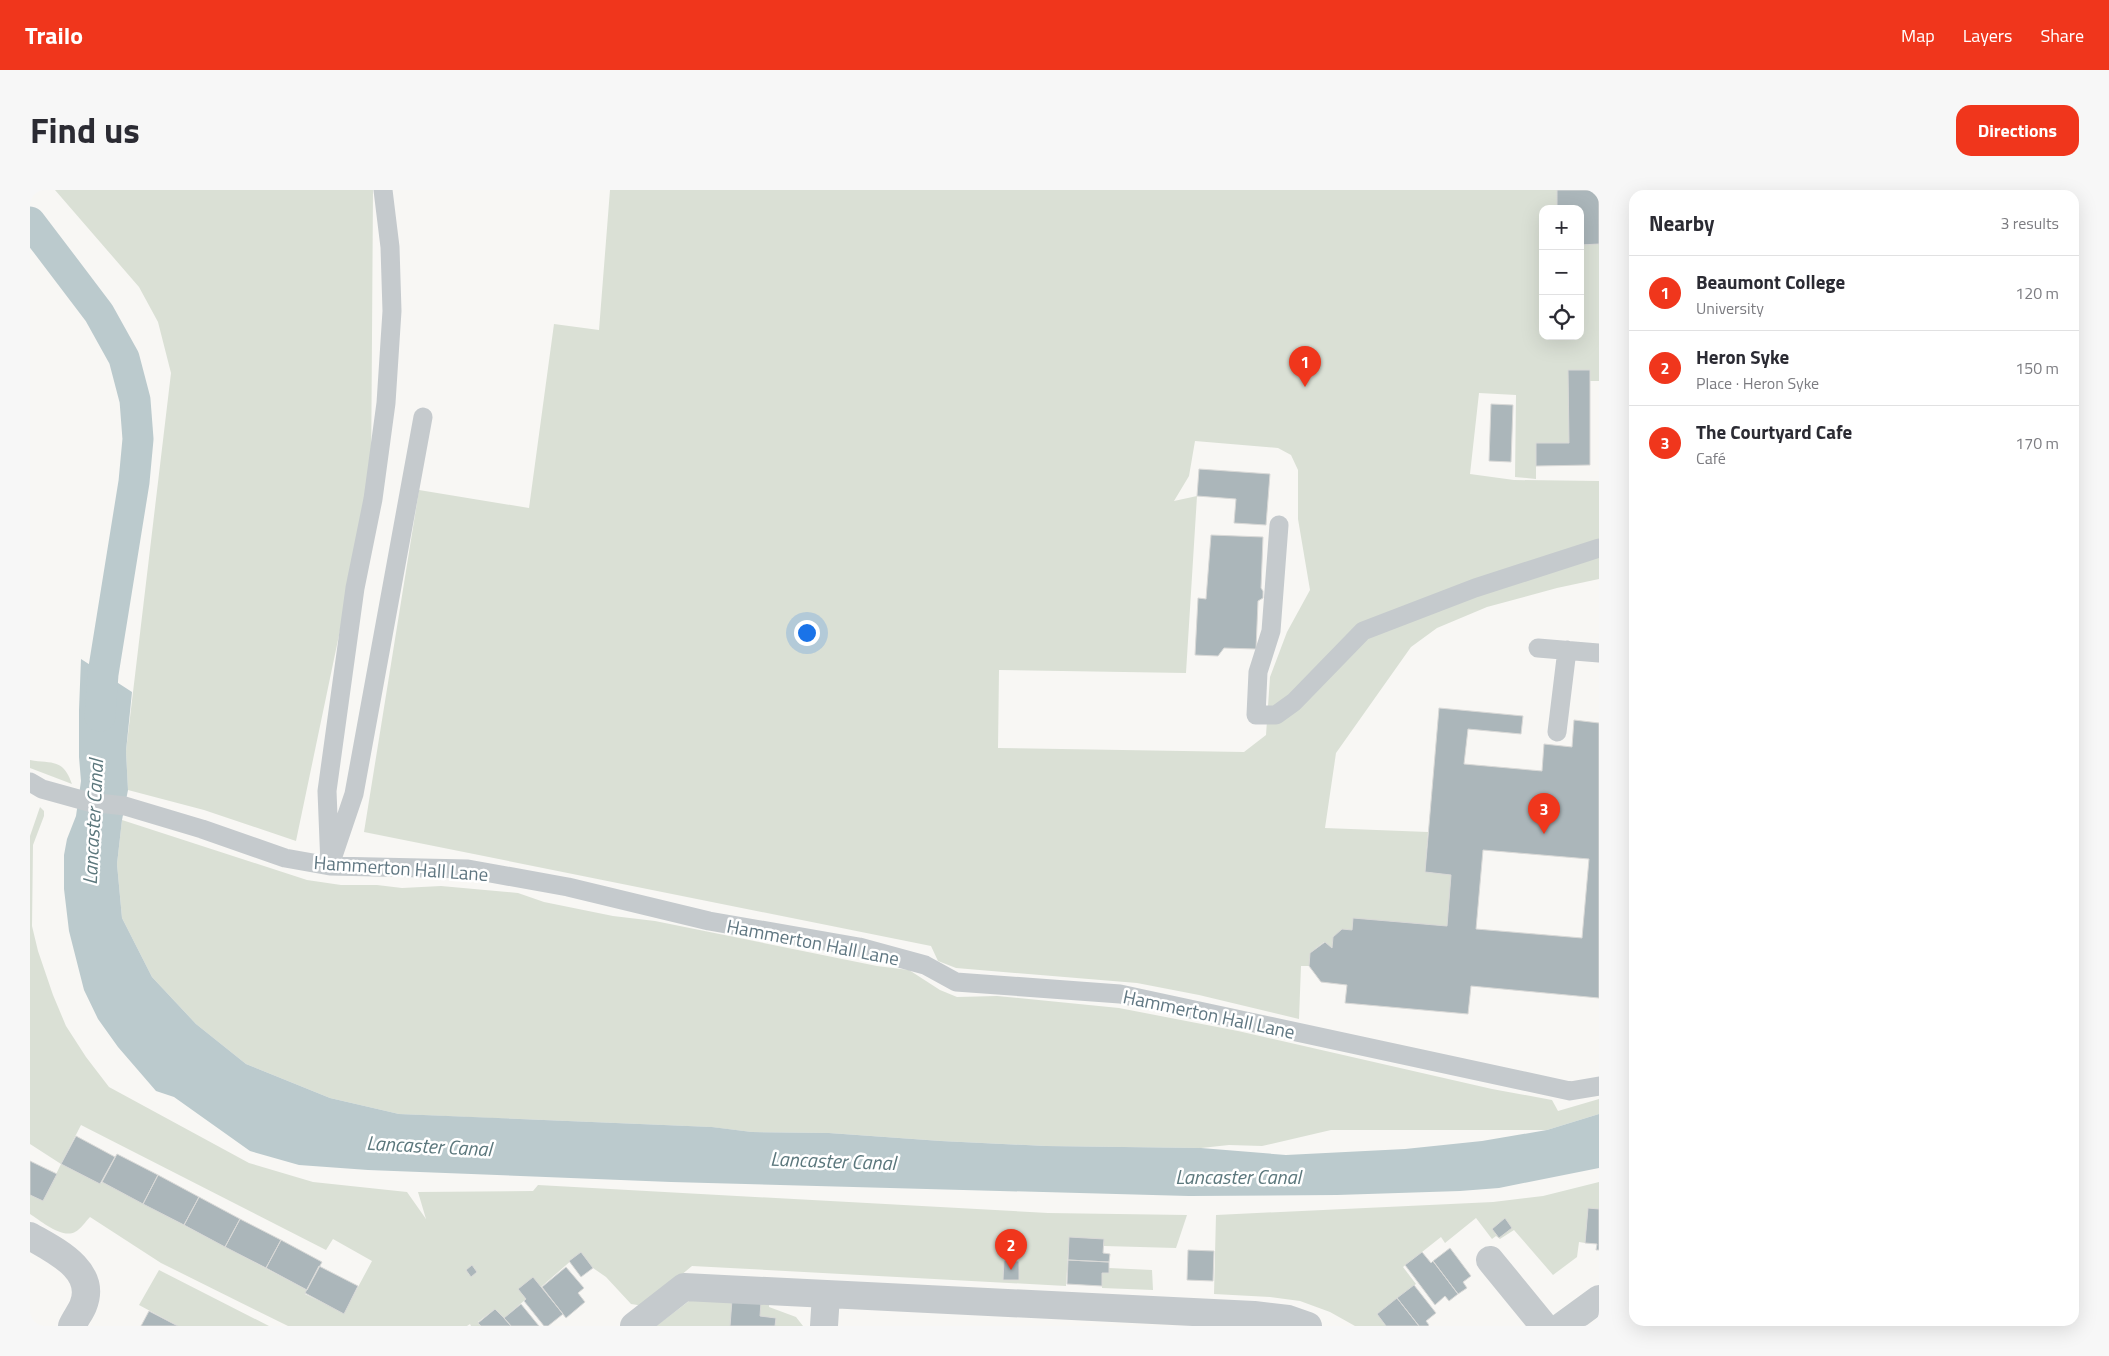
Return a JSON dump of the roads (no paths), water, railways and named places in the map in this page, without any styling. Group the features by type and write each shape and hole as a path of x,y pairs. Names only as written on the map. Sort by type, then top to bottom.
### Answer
{"street":[{"path":"30,1236 66,1257 79,1270 86,1286 84,1304 72,1326"},
{"path":"1490,1260 1544,1326"},
{"path":"634,1326 684,1287 826,1295 1090,1317 1254,1315 1288,1319 1308,1326"},
{"path":"824,1326 826,1295"},
{"path":"1562,1326 1599,1299"}],"lane":[{"path":"330,866 327,791 355,588 373,499 386,403 392,311 390,246 383,190"},
{"path":"330,866 354,794 423,417"},
{"path":"1279,525 1271,631 1258,672 1256,715 1276,715 1294,702 1363,631 1475,588 1599,548"},
{"path":"1538,648 1599,653"},
{"path":"1557,732 1567,650"},
{"name":"Hammerton Hall Lane","path":"30,782 42,789 89,802 125,806 202,829 285,858 330,866 477,870 568,886 710,921 859,947 924,965 956,982 1120,994 1570,1091 1599,1086"}],"water":[{"path":"81,659 132,692 126,751 128,790 122,820 117,864 122,918 152,977 196,1024 246,1064 330,1098 399,1114 712,1127 752,1132 829,1133 1046,1146 1201,1148 1286,1155 1405,1149 1482,1141 1547,1130 1599,1114 1599,1168 1499,1188 1460,1191 1337,1195 1189,1196 671,1182 368,1170 299,1165 250,1151 174,1097 156,1091 118,1047 98,1019 84,990 69,931 64,889 64,855 67,839 76,816 81,781 79,710"}],"waterway":[{"name":"Lancaster Canal","path":"30,222 99,313 124,358 135,400 138,439 134,482 103,674 100,716"}],"place":[{"name":"Beaumont College","path":"1305,387"},
{"name":"The Courtyard Cafe","path":"1544,834"},
{"name":"Heron Syke","path":"1011,1270"}]}
